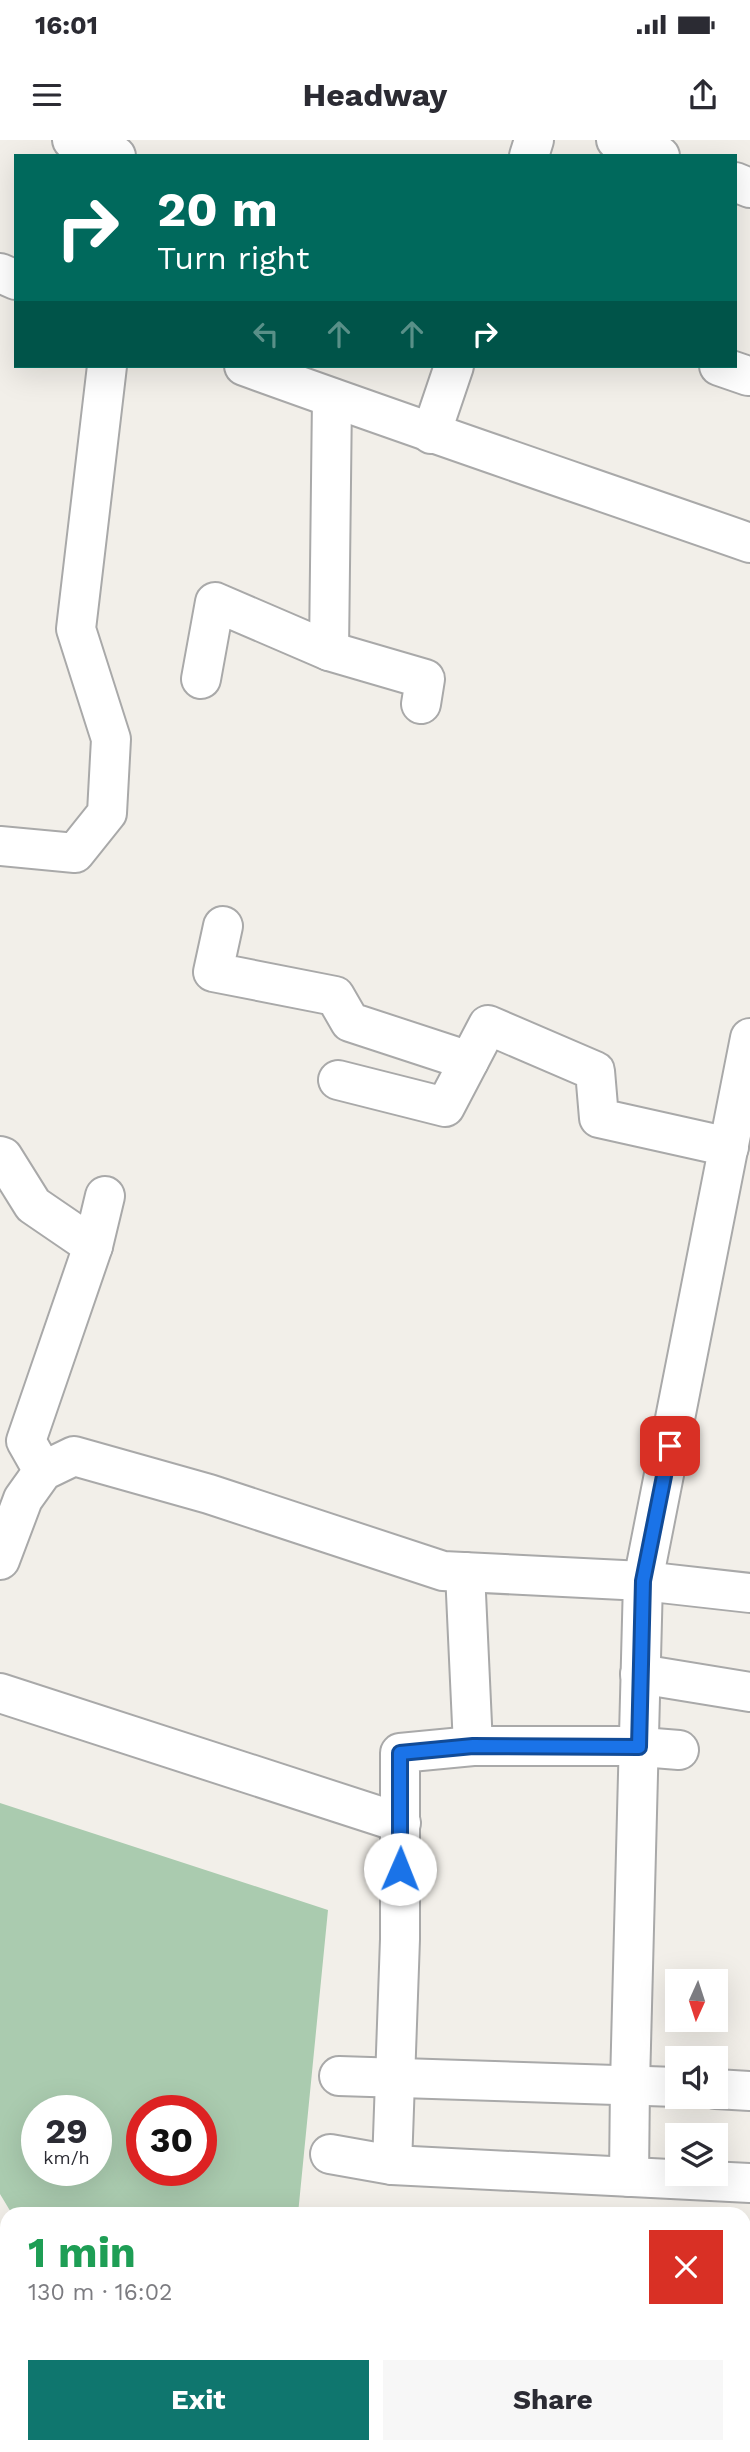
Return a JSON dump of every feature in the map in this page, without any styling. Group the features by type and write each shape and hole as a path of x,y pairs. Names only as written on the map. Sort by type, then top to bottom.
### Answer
{"street":[{"path":"72,140 110,154"},
{"path":"616,140 654,154"},
{"path":"0,846 75,853 107,813 111,739 76,628 107,368"},
{"path":"250,368 431,434 485,450 750,543"},
{"path":"431,434 453,368"},
{"path":"329,652 332,398"},
{"path":"201,679 215,602 329,652 425,679 421,704"},
{"path":"223,926 213,972 335,996 351,1022 469,1060"},
{"path":"338,1080 445,1108 488,1025 595,1070 599,1118 729,1147"},
{"path":"629,2177 643,1581 750,1038"},
{"path":"0,1156 33,1205 93,1246"},
{"path":"43,1471 26,1441 93,1246 105,1196"},
{"path":"0,1560 23,1499 43,1471 74,1456 209,1494 443,1571 643,1581 750,1593"},
{"path":"464,1572 473,1746"},
{"path":"640,1674 750,1692"},
{"path":"0,1693 401,1823"},
{"path":"393,2165 401,1823 400,1753 473,1746 639,1747 678,1750"},
{"path":"339,2076 665,2086"},
{"path":"728,2090 750,2091"},
{"path":"330,2154 393,2165 750,2183"}],"green space":[{"path":"0,1803 328,1910 299,2207 8,2207 0,2194"}],"route":[{"path":"400,1869 400,1753 473,1746 639,1747 643,1581 670,1446"}]}
